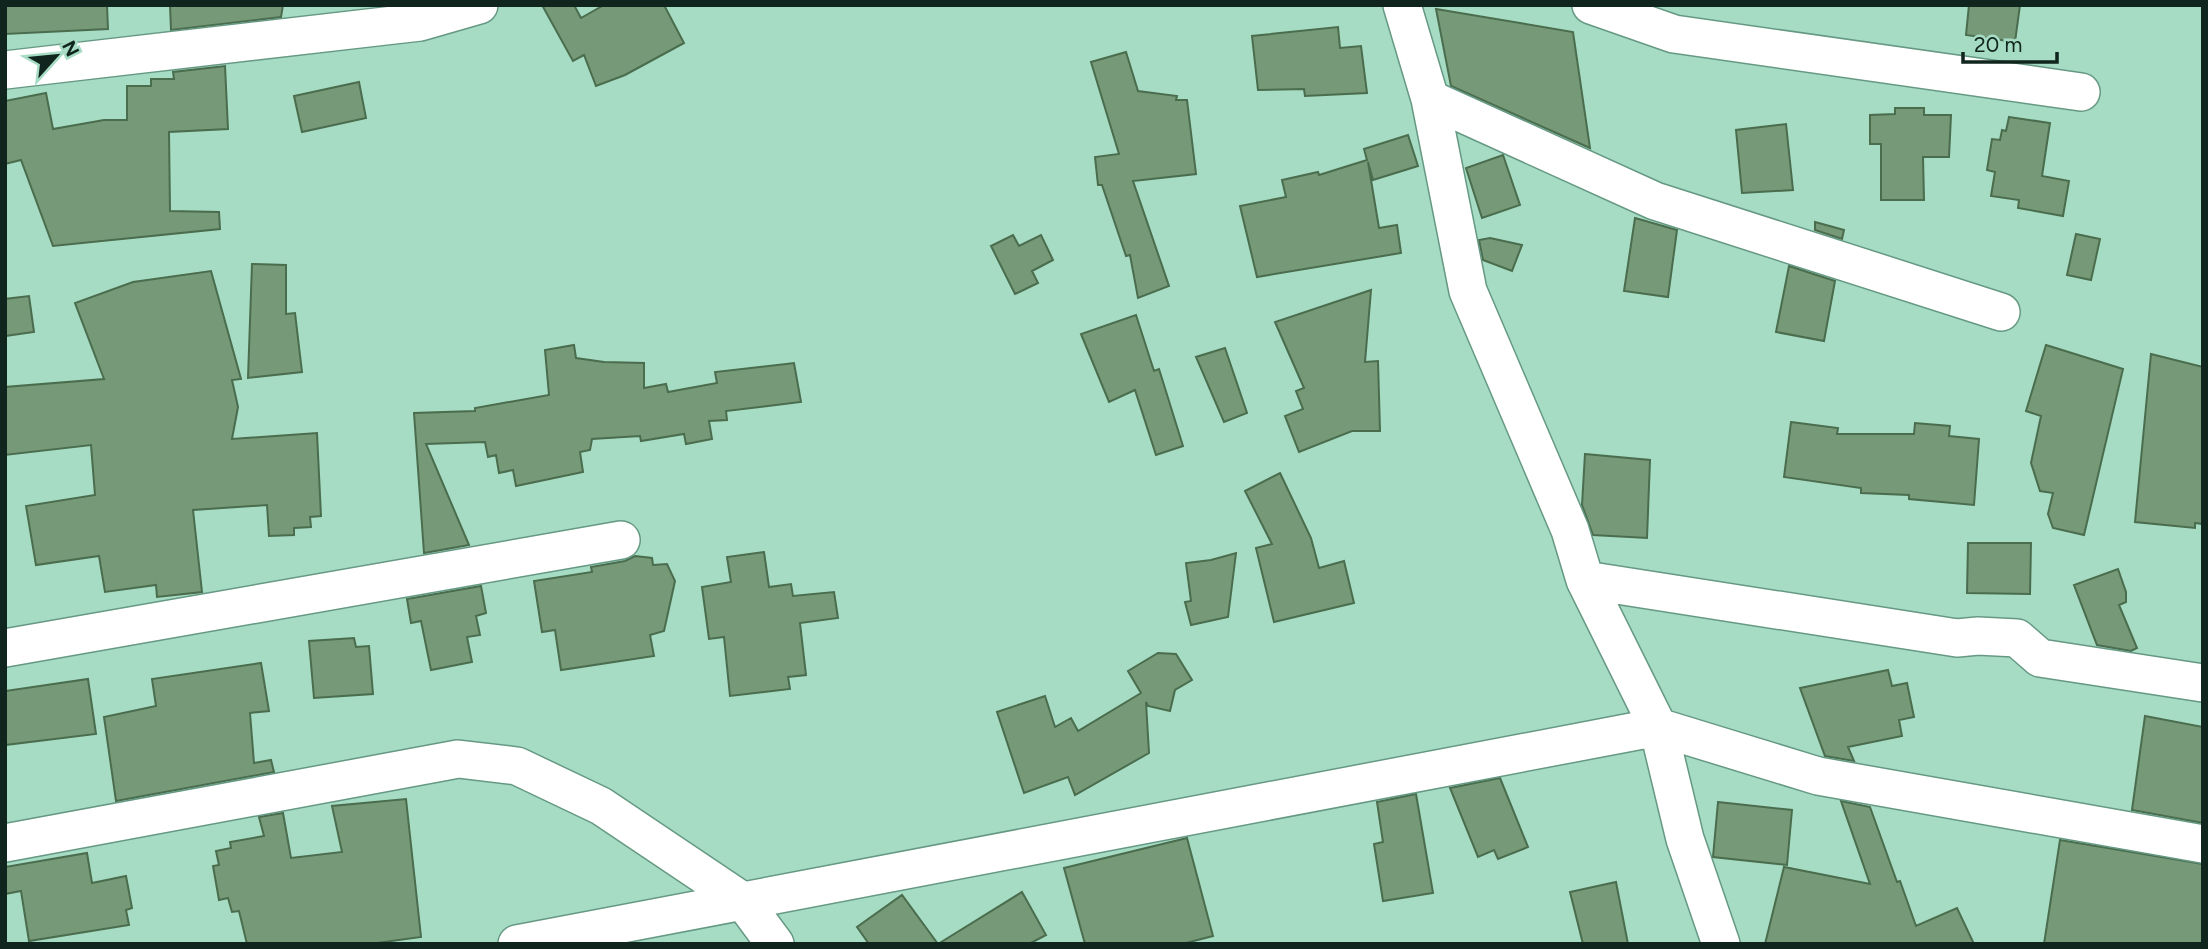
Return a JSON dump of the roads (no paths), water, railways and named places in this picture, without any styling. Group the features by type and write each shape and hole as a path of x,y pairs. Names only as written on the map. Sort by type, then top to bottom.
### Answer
{"street":[{"path":"5,70 420,22 479,5"},
{"path":"1402,5 1430,99 1468,291 1570,530 1585,580 1658,727 1685,839 1720,944"},
{"path":"1591,5 1674,34 2081,92"},
{"path":"1430,99 1655,201 2001,312"},
{"path":"5,648 621,540"},
{"path":"1585,580 1956,638 2017,638 2040,658 2203,683"},
{"path":"516,944 1658,727 1818,776 2203,844"},
{"path":"5,843 458,759 517,766 601,806 744,902 775,944"}]}
